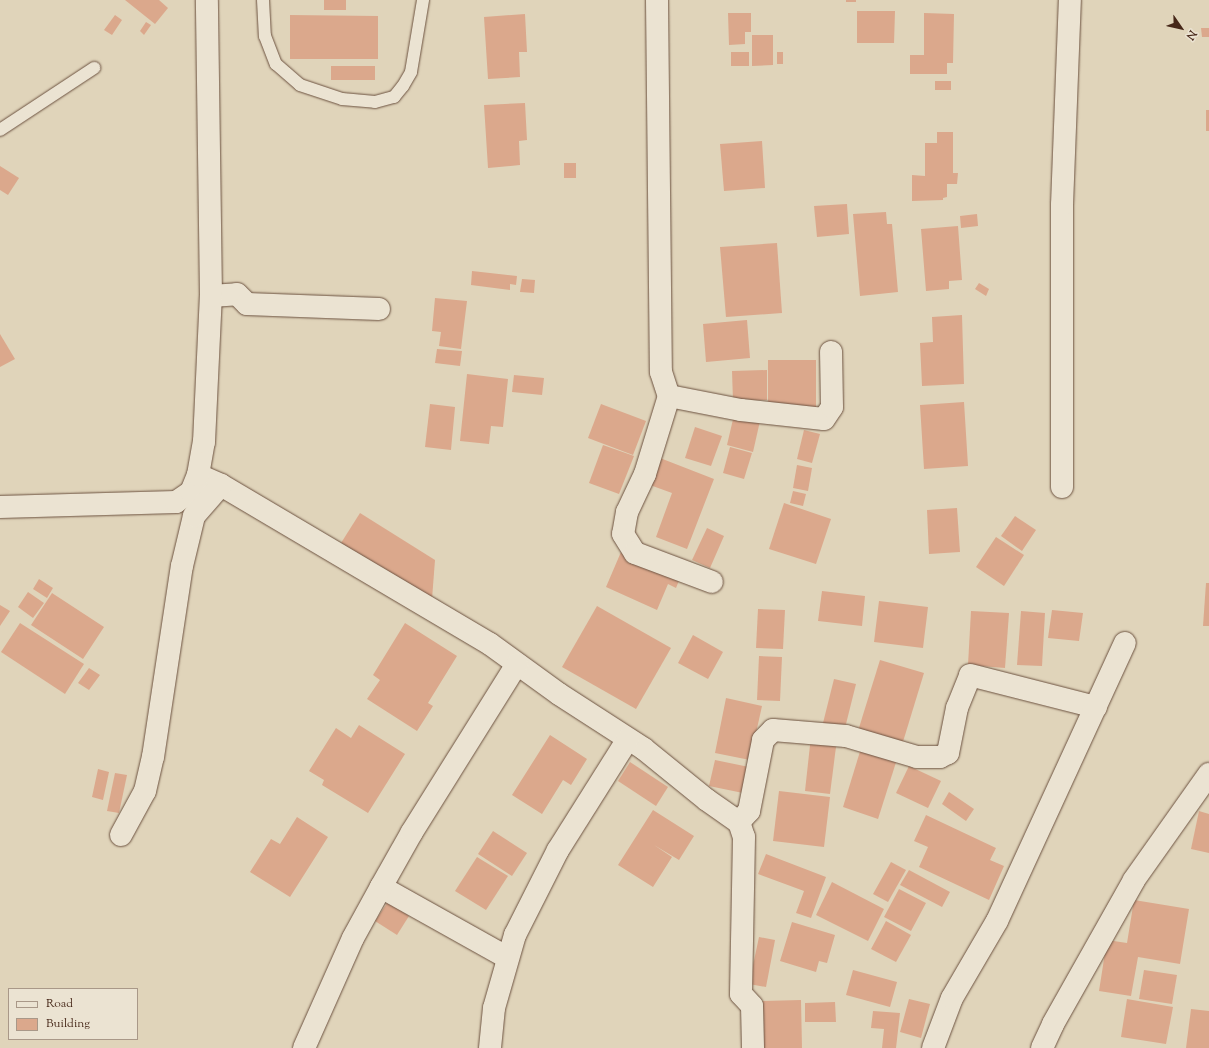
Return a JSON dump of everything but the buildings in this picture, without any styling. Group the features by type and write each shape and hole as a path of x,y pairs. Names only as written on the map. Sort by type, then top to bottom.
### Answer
{"street":[{"path":"0,506 176,502 191,492 198,475 204,442 211,296 207,0"},
{"path":"657,0 661,372 669,396 645,474 627,512 623,534 635,553 712,582"},
{"path":"1062,487 1062,205 1070,0"},
{"path":"211,296 238,294 247,304 379,309"},
{"path":"669,396 741,410 824,419 832,408 831,352"},
{"path":"198,475 221,485 490,644 517,664 644,749 707,800 739,822 744,837 741,994 752,1006 753,1048"},
{"path":"121,835 145,791 153,757 182,566 194,516 221,485"},
{"path":"933,1048 952,998 997,921 1125,643"},
{"path":"304,1048 353,938 412,832 517,664"},
{"path":"739,822 749,811 763,740 773,730 846,736 906,754 940,757 948,753 957,708 970,675 1096,707"},
{"path":"490,1048 494,1008 515,935 558,850 628,739"},
{"path":"1042,1048 1053,1024 1134,880 1209,774"},
{"path":"382,887 508,958"}],"lane":[{"path":"263,0 265,36 276,64 300,85 342,99 375,102 394,97 404,86 411,72 423,0"},
{"path":"0,130 94,68"}]}
